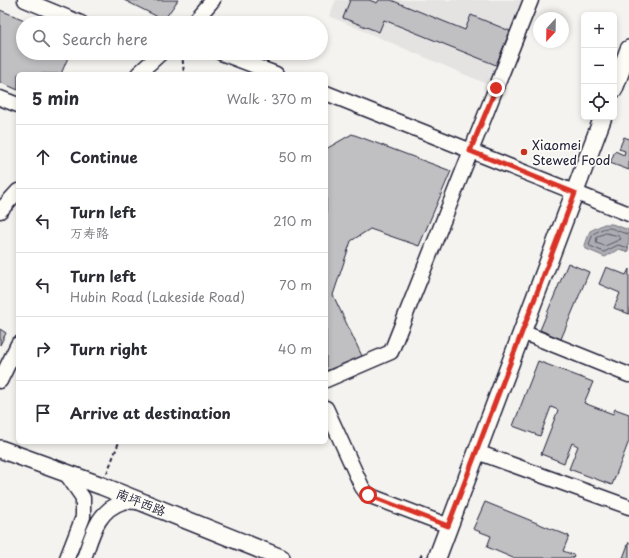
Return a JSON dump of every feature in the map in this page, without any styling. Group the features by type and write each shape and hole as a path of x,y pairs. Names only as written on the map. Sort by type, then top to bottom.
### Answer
{"main road":[{"path":"616,84 629,49"},
{"path":"437,558 602,120"},
{"name":"南坪西路","path":"0,449 102,486 281,558"}],"street":[{"path":"25,0 63,16"},
{"path":"199,16 213,0"},
{"path":"328,379 391,352 530,0"},
{"path":"140,72 152,60"},
{"path":"239,60 271,72"},
{"path":"328,94 629,214"},
{"path":"0,98 16,104"},
{"path":"0,211 16,193"},
{"path":"522,332 629,375"},
{"path":"0,381 16,348"},
{"path":"328,412 362,487 368,495 448,526"},
{"path":"477,452 629,507"},
{"path":"65,472 83,498 83,517 66,558"},
{"path":"84,558 98,521 110,508 124,502 143,502"}],"path":[{"path":"183,60 184,72"},
{"path":"102,486 117,444"}],"shaded area":[{"path":"336,0 529,0 496,88 329,16"}],"water":[{"path":"604,224 612,224 629,230 628,252 619,249 605,257 584,248 590,231"}],"building":[{"path":"124,0 178,0 167,16 156,16"},
{"path":"350,0 369,0 377,3 379,0 391,0 465,30 471,15 510,31 496,65 384,20 379,32 343,18"},
{"path":"0,10 16,16 16,60 67,60 62,72 16,72 16,89 0,82"},
{"path":"352,134 451,171 419,246 370,229 351,241 333,295 362,356 328,370 328,148"},
{"path":"624,137 629,139 629,170 610,163 615,151 624,155 625,151 619,149"},
{"path":"568,263 589,272 561,339 540,330"},
{"path":"606,267 626,275 629,269 629,314 614,308 620,293 599,284"},
{"path":"0,329 6,333 0,345"},
{"path":"538,361 593,382 584,403 613,414 615,409 629,414 629,441 612,485 569,469 578,446 572,443 564,463 541,454 558,410 551,407 540,436 513,426"},
{"path":"485,502 569,536 563,551 574,555 573,558 513,558 487,547 491,536 473,529"},
{"path":"629,542 629,558 623,558"}],"place":[{"name":"Xiaomei Stewed Food","path":"524,152"}],"route":[{"path":"368,495 448,526 575,193 470,151 496,88"}]}
